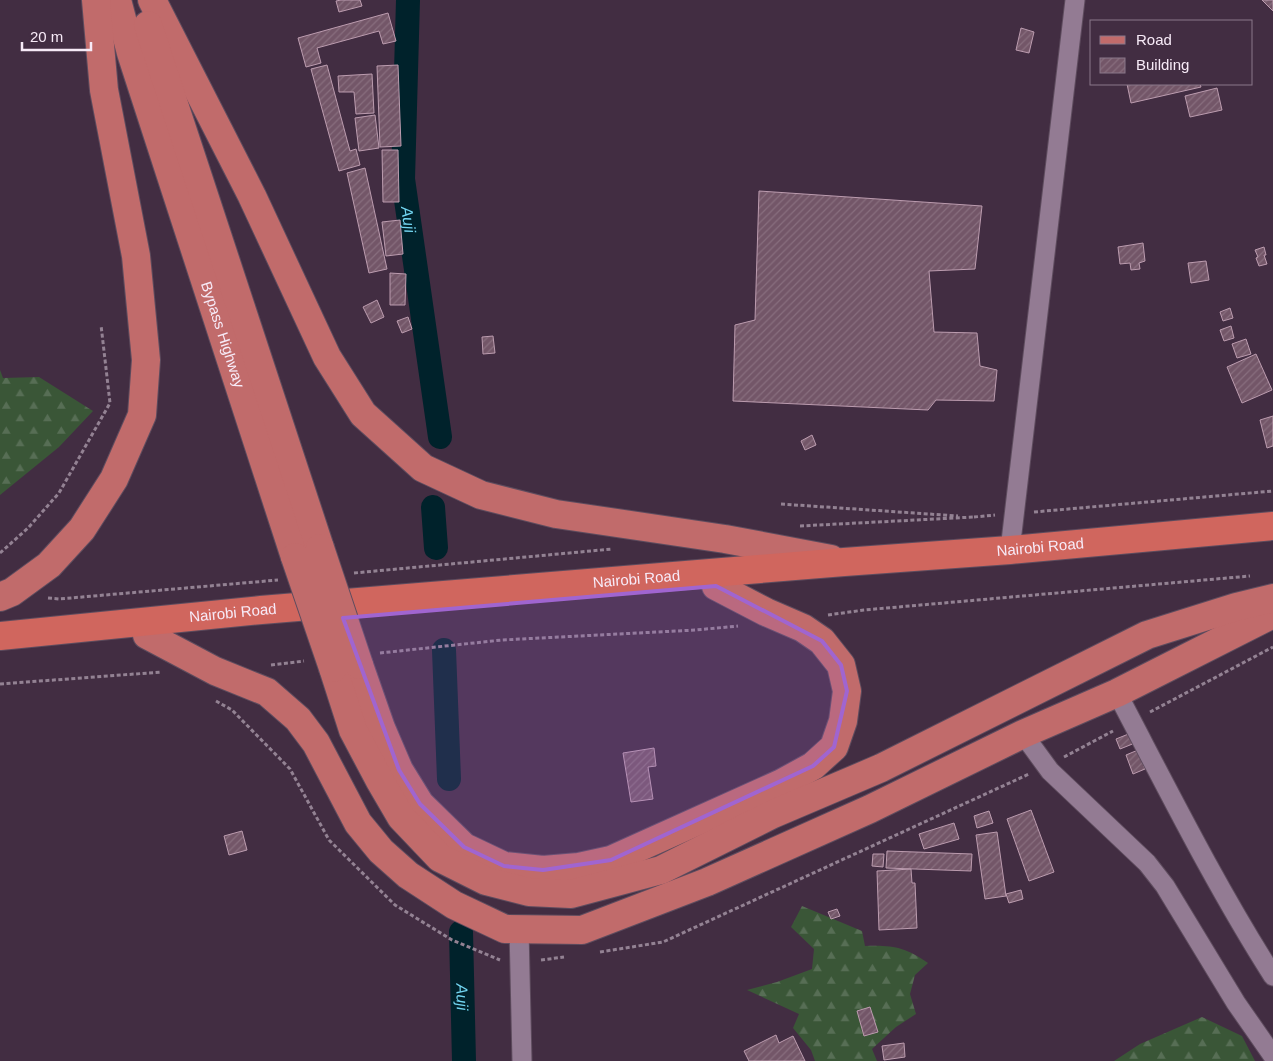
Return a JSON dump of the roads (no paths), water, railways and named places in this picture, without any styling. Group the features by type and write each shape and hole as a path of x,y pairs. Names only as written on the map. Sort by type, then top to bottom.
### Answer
{"highway":[{"name":"Nairobi Road","path":"0,636 271,609 1010,550 1273,526"},
{"name":"Nairobi Road","path":"0,648 414,611 1273,542"}],"main road":[{"path":"4,596 48,565 82,529 114,479 142,416 146,360 136,256 104,90 96,0"},
{"name":"Bypass Highway","path":"117,0 130,53 291,568 344,662"},
{"name":"Bypass Highway","path":"138,0 155,40 320,548 344,662"},
{"path":"152,0 252,196 327,358 363,414 423,468 481,495 556,514 725,539 844,562"},
{"path":"344,662 381,728 399,770 420,804 464,847 504,866 543,870 579,868 611,860 782,782 813,766 834,746 843,721 847,691 841,665 822,641 803,628 766,612 716,586"},
{"path":"344,662 353,730 401,817 440,858 486,881 529,892 570,894 661,870 773,814 881,768 1147,635 1236,607 1273,598"},
{"path":"147,634 215,671 267,692 298,719 316,743 358,823 382,851 408,875 454,905 506,929 582,930 716,878 870,809 1022,734 1117,693 1273,614"}],"street":[{"path":"1010,550 1075,0"},
{"path":"1117,693 1239,918 1273,976"},
{"path":"1022,734 1047,766 1147,863 1165,886 1236,1003 1273,1056"},
{"path":"520,929 522,1061"}],"waterway":[{"name":"Auji","path":"408,0 403,179 440,437"},
{"path":"433,507 436,548"},
{"path":"444,650 449,779"},
{"name":"Auji","path":"461,932 464,1061"}]}
